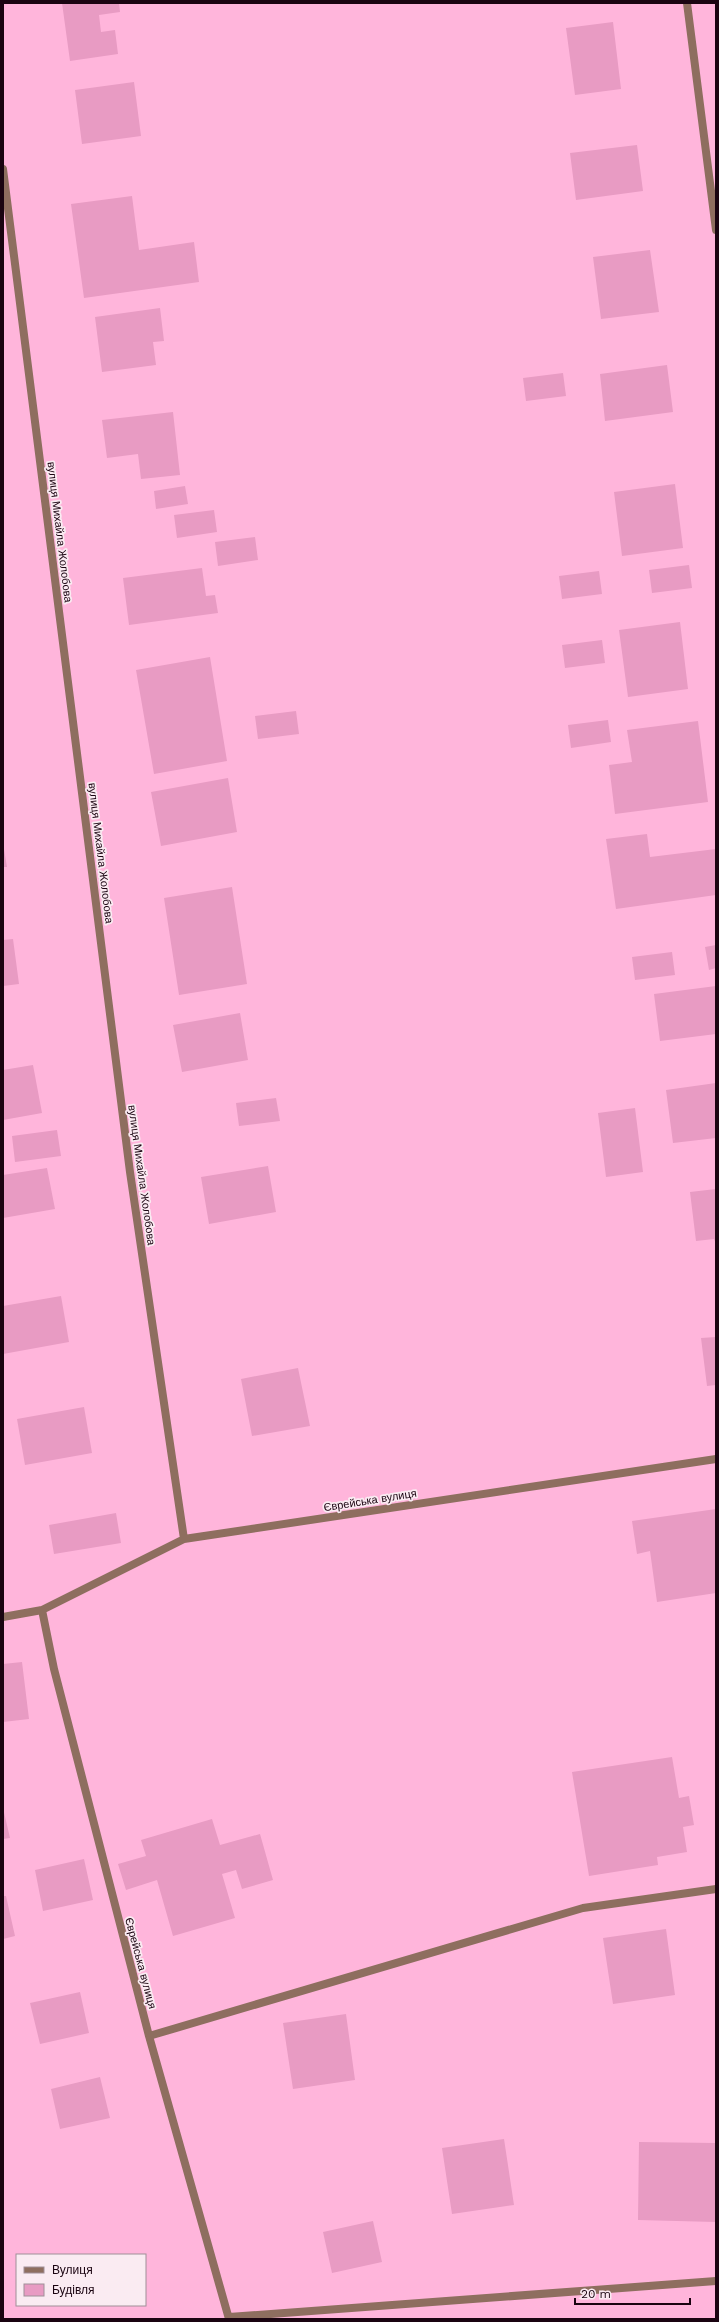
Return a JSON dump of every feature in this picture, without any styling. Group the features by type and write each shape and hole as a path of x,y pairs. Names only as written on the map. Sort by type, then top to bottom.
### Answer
{"street":[{"path":"687,3 716,230"},
{"name":"вулиця Михайла Жолобова","path":"3,169 130,1172 184,1539"},
{"name":"Єврейська вулиця","path":"3,1617 42,1610 184,1539 716,1459"},
{"name":"Єврейська вулиця","path":"42,1610 54,1669 149,2036 229,2318"},
{"path":"149,2036 583,1908 716,1889"},
{"path":"229,2318 716,2281"}],"building":[{"path":"62,3 119,3 120,12 99,15 101,32 115,30 118,54 70,61"},
{"path":"613,22 621,89 575,95 566,28"},
{"path":"134,82 141,136 82,144 75,90"},
{"path":"637,145 643,191 576,200 570,153"},
{"path":"132,196 139,250 194,242 199,282 84,298 71,204"},
{"path":"650,250 659,312 601,319 593,257"},
{"path":"160,308 164,341 153,342 156,365 102,372 95,317"},
{"path":"667,365 673,412 605,421 600,374"},
{"path":"563,373 566,396 526,401 523,378"},
{"path":"173,412 180,475 141,479 138,454 107,458 102,420"},
{"path":"675,484 683,548 622,556 614,492"},
{"path":"185,486 188,504 156,509 154,491"},
{"path":"214,510 217,532 177,538 174,515"},
{"path":"255,537 258,560 218,566 215,542"},
{"path":"689,565 692,588 652,593 649,570"},
{"path":"202,568 206,596 215,595 218,613 129,625 123,578"},
{"path":"599,571 602,594 562,599 559,576"},
{"path":"680,622 688,689 628,697 619,630"},
{"path":"602,640 605,663 565,668 562,645"},
{"path":"210,657 227,761 154,774 136,670"},
{"path":"296,711 299,734 258,739 255,716"},
{"path":"608,720 611,742 571,748 568,725"},
{"path":"698,721 708,802 615,814 609,765 632,762 627,730"},
{"path":"228,778 237,832 161,846 151,792"},
{"path":"647,834 650,857 716,849 716,895 616,909 606,839"},
{"path":"3,843 7,867 3,867"},
{"path":"232,887 247,984 179,995 164,898"},
{"path":"13,939 19,984 3,986 3,940"},
{"path":"716,945 716,968 709,970 705,947"},
{"path":"672,952 675,975 635,980 632,957"},
{"path":"716,986 716,1034 660,1041 654,994"},
{"path":"240,1013 248,1060 182,1072 173,1025"},
{"path":"33,1065 42,1113 3,1120 3,1070"},
{"path":"716,1083 716,1138 673,1143 666,1090"},
{"path":"276,1098 280,1121 239,1126 236,1103"},
{"path":"635,1108 643,1172 606,1177 598,1113"},
{"path":"57,1130 61,1156 15,1162 12,1136"},
{"path":"268,1166 276,1212 209,1224 201,1177"},
{"path":"47,1168 55,1209 3,1218 3,1175"},
{"path":"716,1189 716,1243 714,1239 696,1241 690,1192"},
{"path":"61,1296 69,1342 3,1354 3,1306"},
{"path":"716,1337 716,1385 707,1386 701,1338"},
{"path":"298,1368 310,1426 252,1436 241,1379"},
{"path":"84,1407 92,1453 25,1465 17,1419"},
{"path":"716,1509 716,1593 657,1602 650,1551 637,1554 632,1521"},
{"path":"116,1513 121,1543 54,1554 49,1525"},
{"path":"22,1662 29,1719 3,1722 3,1664"},
{"path":"672,1757 679,1798 689,1796 694,1825 683,1827 687,1852 657,1857 658,1865 589,1876 572,1772"},
{"path":"3,1808 10,1838 3,1839"},
{"path":"212,1819 220,1845 260,1834 273,1880 242,1889 236,1870 222,1874 235,1918 173,1936 157,1880 126,1890 118,1864 146,1856 141,1840"},
{"path":"84,1859 93,1900 43,1911 35,1870"},
{"path":"3,1896 6,1896 15,1936 3,1939"},
{"path":"666,1929 675,1995 613,2004 603,1938"},
{"path":"80,1992 89,2033 40,2044 30,2003"},
{"path":"346,2014 355,2080 293,2089 283,2023"},
{"path":"100,2077 110,2118 60,2129 51,2089"},
{"path":"504,2139 514,2205 452,2214 442,2148"},
{"path":"639,2142 716,2143 716,2222 638,2220"},
{"path":"373,2221 382,2262 332,2273 323,2232"}]}
